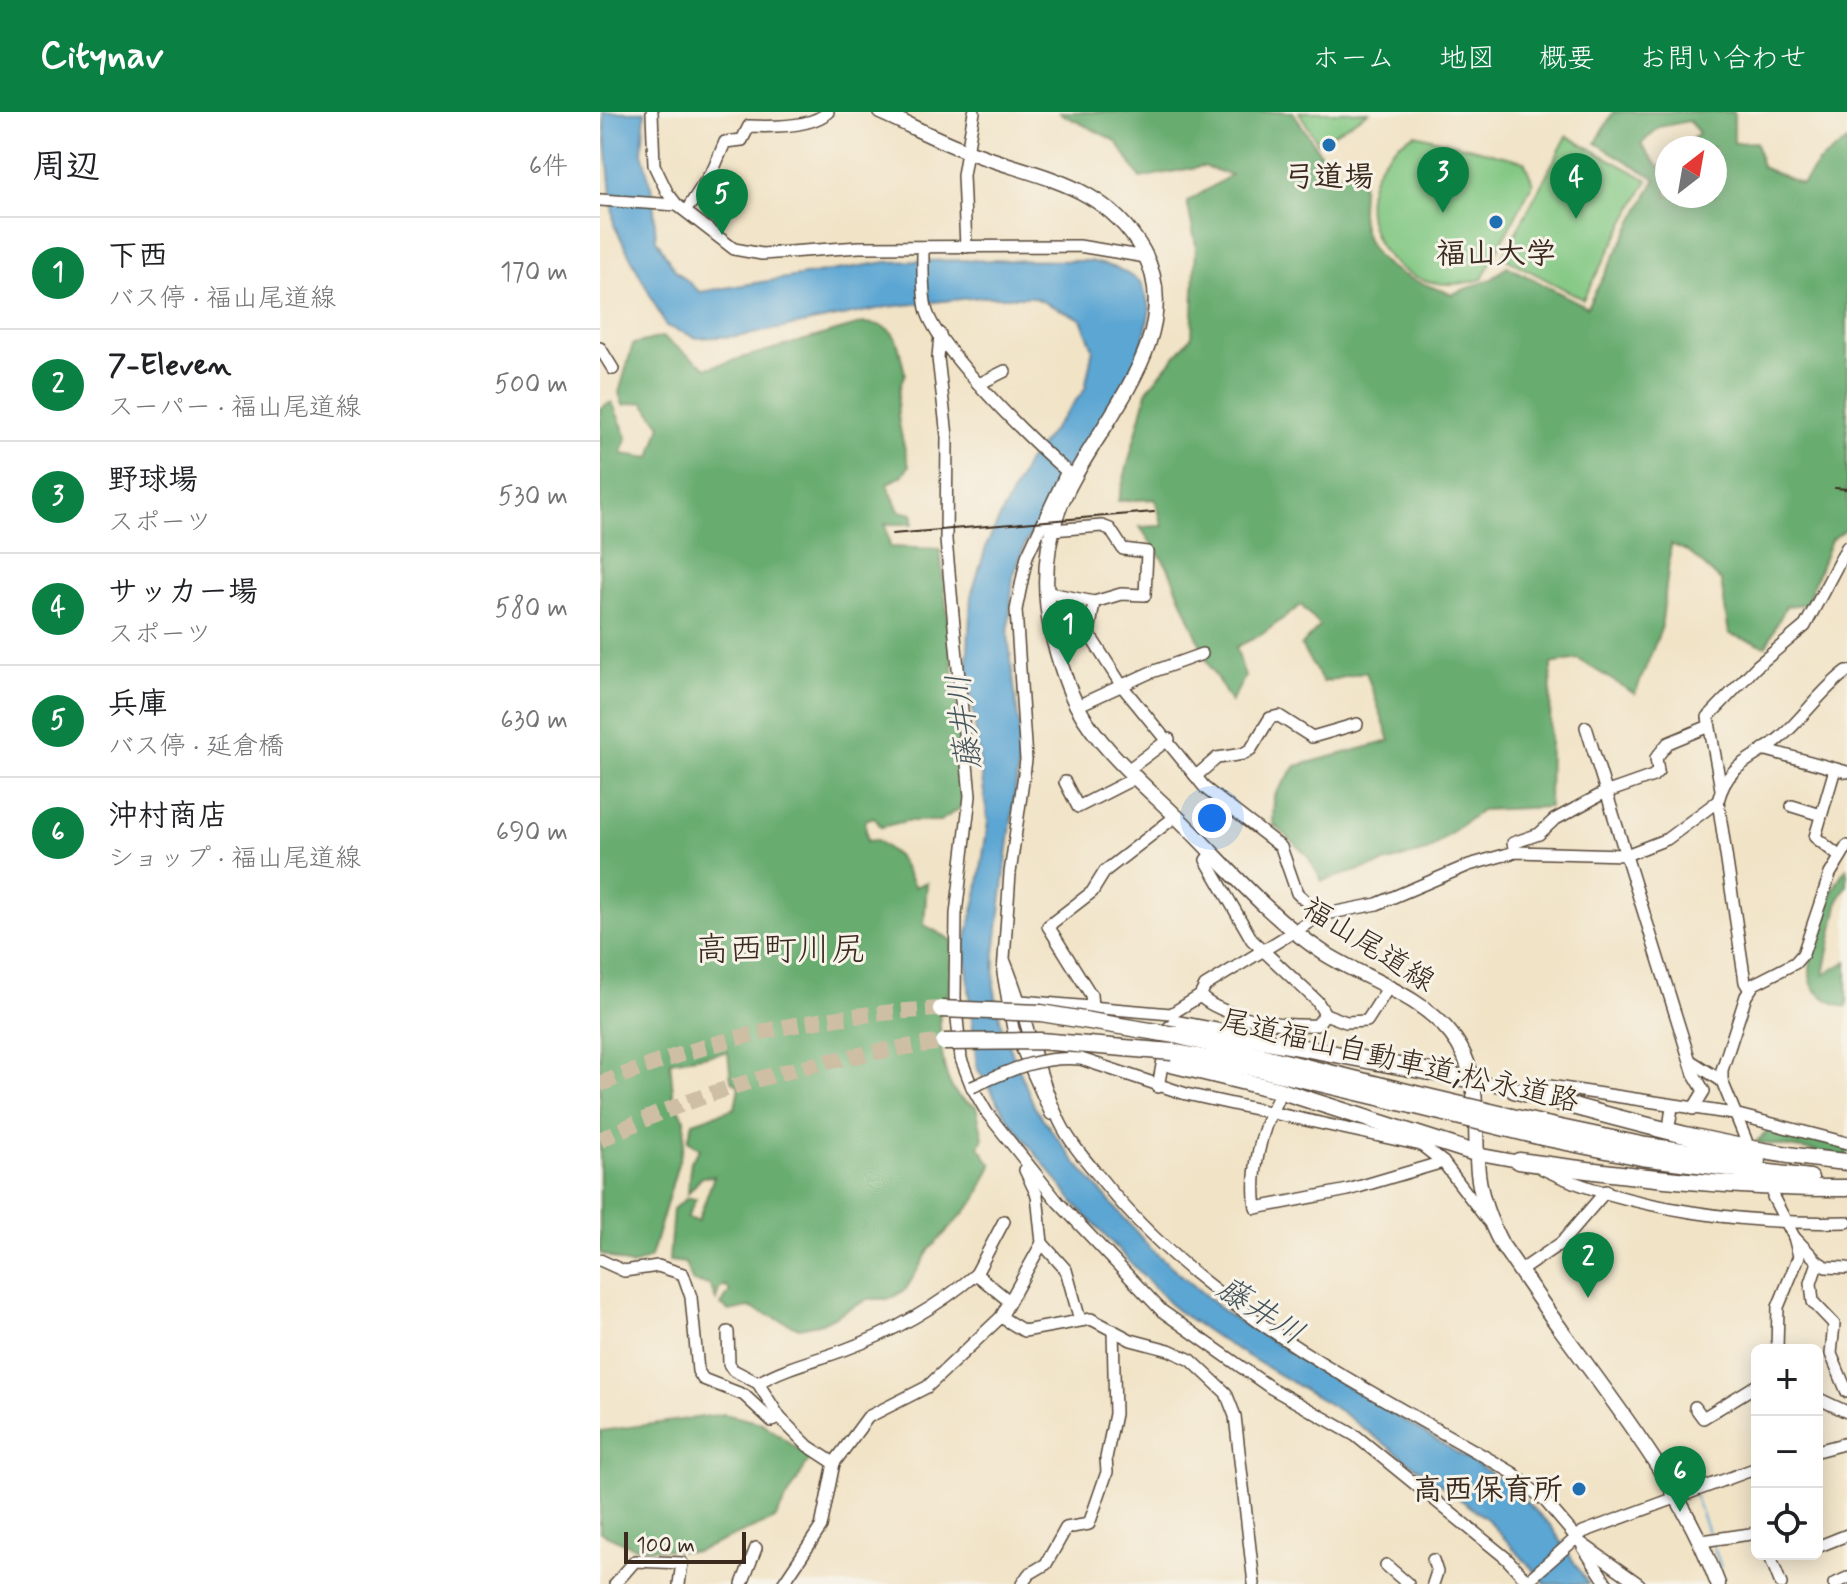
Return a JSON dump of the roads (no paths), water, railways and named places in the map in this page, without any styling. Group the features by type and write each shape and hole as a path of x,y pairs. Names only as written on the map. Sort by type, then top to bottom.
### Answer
{"highway":[{"name":"尾道福山自動車道;松永道路","path":"941,1009 1041,1013 1173,1038 1544,1131 1744,1173 1847,1181"},
{"path":"1173,1038 1473,1080"},
{"path":"1173,1038 1278,1090 1478,1154"},
{"name":"尾道福山自動車道;松永道路","path":"944,1042 1088,1043 1173,1038"},
{"path":"1514,1090 1734,1146 1847,1162"},
{"name":"尾道福山自動車道;松永道路","path":"1544,1131 1747,1160 1847,1168"},
{"path":"1519,1161 1775,1188 1847,1188"}],"main road":[{"name":"福山尾道線","path":"880,112 969,152 1094,197 1128,226 1146,257 1154,289 1153,332 1138,370 1069,473 1045,562 1045,592 1052,635 1077,706 1095,733 1133,773 1293,931 1442,1024 1464,1055 1473,1080 1481,1187 1491,1224 1520,1271 1633,1425 1679,1496 1702,1541 1718,1584"}],"street":[{"path":"652,112 654,165 673,206 734,249 748,253 1079,246 1146,257"},
{"path":"690,205 725,142 742,140 749,126 766,127 821,119 828,112"},
{"path":"966,247 963,175 974,112"},
{"path":"667,192 690,205 713,235"},
{"path":"600,200 673,206"},
{"path":"923,250 926,311 940,334 979,384 1069,473 1027,556 1016,610 1026,760 1010,873 1006,997 1013,1029 1044,1102 1123,1206 1214,1292 1255,1321 1513,1473 1546,1502 1607,1584"},
{"path":"940,334 938,358 947,436 946,540 970,796 956,914 955,998 961,1059 987,1113 1033,1182 1042,1243 1066,1270 1075,1292 1080,1320"},
{"path":"600,348 613,369"},
{"path":"979,384 1005,371"},
{"path":"1045,592 1094,602 1121,594 1145,595 1147,552 1123,549 1110,529 1102,526 1052,530"},
{"path":"1750,990 1745,982 1708,717 1805,626 1847,547"},
{"path":"1094,602 1089,634 1122,686 1169,739 1196,776 1226,807 1270,835 1281,847 1299,897 1321,915"},
{"path":"1077,706 1202,654"},
{"path":"1158,1087 1173,1038 1205,986 1260,950 1321,915 1377,904 1469,865 1515,852 1626,855 1667,839 1719,795 1747,757 1778,740 1818,694 1847,671"},
{"path":"1196,776 1217,758 1243,754 1251,749 1270,718 1279,716 1312,737 1357,724"},
{"path":"1515,852 1513,843 1539,834 1581,804 1653,776 1658,771 1656,758 1668,743 1709,726"},
{"path":"1586,727 1609,792 1691,1061 1704,1091 1693,1109"},
{"path":"1065,782 1078,807 1133,773 1169,739"},
{"path":"1763,749 1841,771 1821,815 1815,837 1844,860"},
{"path":"1792,806 1821,815"},
{"path":"1092,1006 1091,995 1048,926 1092,892 1105,871 1176,816"},
{"path":"1746,1140 1722,1081 1722,1070 1750,990 1765,976 1795,963 1803,954 1828,881 1844,860 1847,846"},
{"path":"1212,852 1206,860 1236,916 1260,950 1317,1001 1325,1014 1346,1022 1367,1021 1388,988"},
{"path":"1005,962 1021,1001 1040,1072 1060,1123"},
{"path":"1200,996 1295,1031 1317,1025 1325,1014"},
{"path":"1021,1001 1092,1006 1173,1038"},
{"path":"972,1087 1029,1063 1062,1057 1081,1059 1158,1087 1413,1142 1432,1151 1443,1162 1491,1224"},
{"path":"1691,1061 1722,1081"},
{"path":"1473,1080 1514,1090 1549,1086 1734,1114 1847,1143"},
{"path":"1277,1100 1252,1184 1256,1208 1348,1190 1443,1162"},
{"path":"1670,1121 1672,1107"},
{"path":"987,1113 1058,1202 1162,1311 1271,1388 1356,1436 1506,1558 1528,1582 1576,1540 1616,1518 1751,1470"},
{"path":"1478,1154 1519,1161 1654,1204 1784,1219 1847,1222"},
{"path":"1654,1204 1659,1186"},
{"path":"1520,1271 1561,1243 1606,1191"},
{"path":"1773,1197 1794,1237 1799,1256"},
{"path":"758,1383 779,1371 843,1351 903,1326 951,1296 976,1274 1004,1221"},
{"path":"1794,1237 1826,1267 1847,1268"},
{"path":"783,1584 821,1527 834,1463 868,1417 927,1387 1001,1317 1042,1243"},
{"path":"1777,1344 1778,1307 1799,1256 1804,1252 1816,1258"},
{"path":"1816,1258 1811,1283 1813,1302 1834,1324 1831,1354 1847,1392"},
{"path":"600,1260 624,1271 658,1266 683,1274 691,1297 698,1371 703,1379 744,1395 772,1421 780,1418"},
{"path":"976,1274 1009,1301"},
{"path":"1001,1317 1024,1331 1091,1319 1131,1340 1169,1350 1191,1360 1226,1393 1235,1416 1254,1584"},
{"path":"1022,1584 1029,1574 1046,1564 1066,1528 1089,1524 1094,1515 1107,1472 1106,1458 1115,1414 1113,1330"},
{"path":"728,1332 729,1364 733,1370 758,1383 780,1418 808,1446 834,1463"},
{"path":"1695,1407 1703,1418 1751,1389"},
{"path":"1823,1401 1847,1412"},
{"path":"1823,1449 1847,1443"},
{"path":"1702,1541 1751,1534"},
{"path":"1823,1545 1847,1535"},
{"path":"1576,1540 1639,1584"},
{"path":"742,1584 756,1548"},
{"path":"1433,1560 1437,1572 1433,1584"},
{"path":"1771,1560 1781,1584"},
{"path":"615,1584 635,1561 674,1561 682,1563 679,1584"},
{"path":"1386,1565 1408,1584"},
{"path":"1834,1584 1847,1578"}],"water":[{"path":"603,112 645,112 642,152 653,195 656,239 675,270 700,292 886,262 962,260 1090,261 1117,268 1141,282 1150,308 1144,340 1130,375 1025,544 1013,577 1008,635 1021,743 995,953 994,986 1002,1028 1035,1108 1077,1164 1151,1249 1228,1315 1506,1482 1551,1526 1588,1584 1546,1584 1487,1519 1340,1411 1175,1309 1077,1206 1007,1117 977,1068 965,946 978,890 988,822 967,668 971,596 987,544 1028,461 1085,389 1093,348 1081,319 1033,297 980,297 887,307 742,336 697,338 666,326 614,225"}],"waterway":[{"path":"1695,1496 1709,1535"},
{"path":"1713,1545 1721,1567"}],"tunnel":[{"path":"600,1084 686,1053 767,1031 850,1016 941,1009"},
{"path":"600,1140 682,1104 768,1076 856,1056 944,1042"}],"railway":[{"path":"1835,488 1847,489"},
{"path":"892,534 1154,512"}],"place":[{"name":"弓道場","path":"1329,145"},
{"name":"野球場","path":"1443,213"},
{"name":"サッカー場","path":"1576,219"},
{"name":"福山大学","path":"1496,222"},
{"name":"兵庫","path":"722,235"},
{"name":"下西","path":"1068,665"},
{"name":"7-Eleven","path":"1588,1298"},
{"name":"高西保育所","path":"1579,1489"},
{"name":"沖村商店","path":"1680,1512"}],"district":[{"name":"高西町川尻","path":"780,948"}],"water label":[{"name":"藤井川","path":"963,722"},
{"name":"藤井川","path":"1261,1310"}]}
